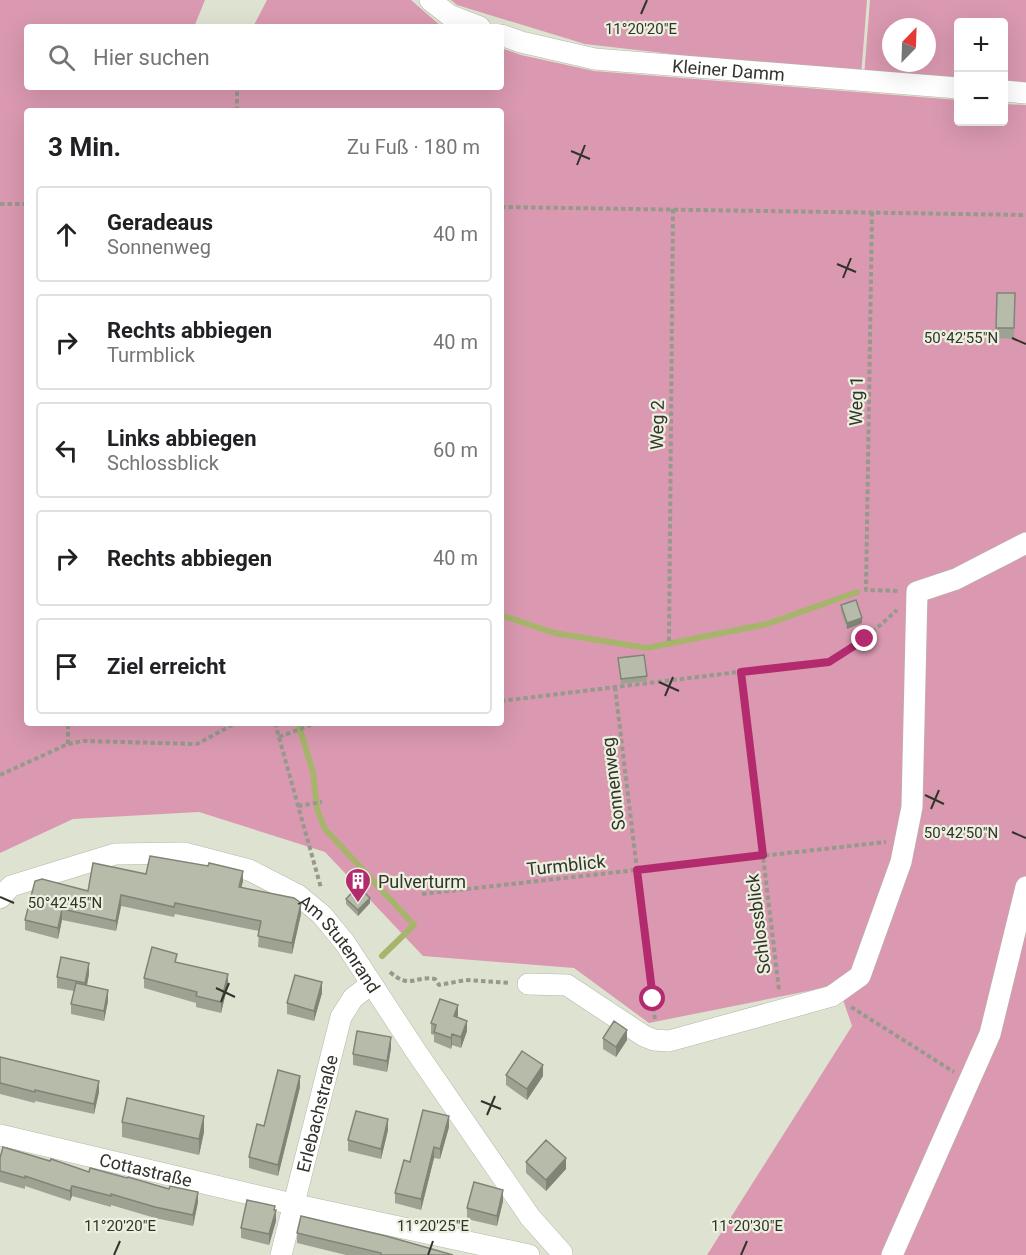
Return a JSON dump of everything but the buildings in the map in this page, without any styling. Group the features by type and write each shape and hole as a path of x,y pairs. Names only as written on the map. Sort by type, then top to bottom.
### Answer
{"street":[{"path":"430,0 449,15 472,24"},
{"name":"Kleiner Damm","path":"504,36 595,58 954,88"},
{"path":"1008,91 1026,93"},
{"path":"528,984 567,985 644,1036 654,1040 669,1041 832,996 860,976 901,862 912,807 917,592 956,579 1026,543"},
{"name":"Am Stutenrand","path":"0,898 11,886 115,854 184,853 249,870 298,895 322,915 345,943 378,976 530,1217 560,1254"},
{"path":"892,1255 990,1034 1026,887"},
{"name":"Erlebachstraße","path":"280,1255 341,1017 353,998 378,976"},
{"name":"Cottastraße","path":"0,1135 292,1204"},
{"path":"292,1204 529,1255"}],"path":[{"path":"237,90 237,108"},
{"path":"0,204 24,204"},
{"path":"504,207 1026,215"},
{"name":"Weg 2","path":"669,641 673,209"},
{"name":"Weg 1","path":"872,212 866,590 917,592"},
{"path":"504,700 829,662 865,639 891,616"},
{"name":"Schlossblick","path":"741,672 780,993"},
{"name":"Sonnenweg","path":"615,687 656,1021"},
{"path":"68,726 68,744"},
{"path":"0,776 68,744 83,741 197,744 230,726"},
{"path":"276,726 314,869 307,865"},
{"path":"279,737 309,726"},
{"path":"298,807 322,802"},
{"name":"Turmblick","path":"422,894 891,842"},
{"path":"378,976 396,978 410,983 430,978 435,979 439,985 466,980 528,984"},
{"path":"832,996 970,1082"}],"shaded area":[{"path":"0,0 205,0 195,24 24,24 24,90 504,90 504,49 594,71 954,100 954,126 1008,126 1008,104 1026,105 1026,1255 707,1255 852,1026 838,985 649,1023 574,968 423,956 325,852 199,812 73,819 0,853"},
{"path":"267,0 411,0 439,24 255,24"},
{"path":"451,0 867,0 861,76 585,44 457,5"},
{"path":"870,0 1026,0 1026,87 1008,85 1008,18 954,18 954,83 864,77"}],"waterway":[{"path":"504,616 554,633 647,648 767,624 857,592"},
{"path":"299,726 313,772 317,809 325,829 414,925 382,956"}],"place":[{"name":"Pulverturm","path":"358,904"}],"route":[{"path":"653,999 637,870 763,855 741,672 829,662 865,639"}]}
